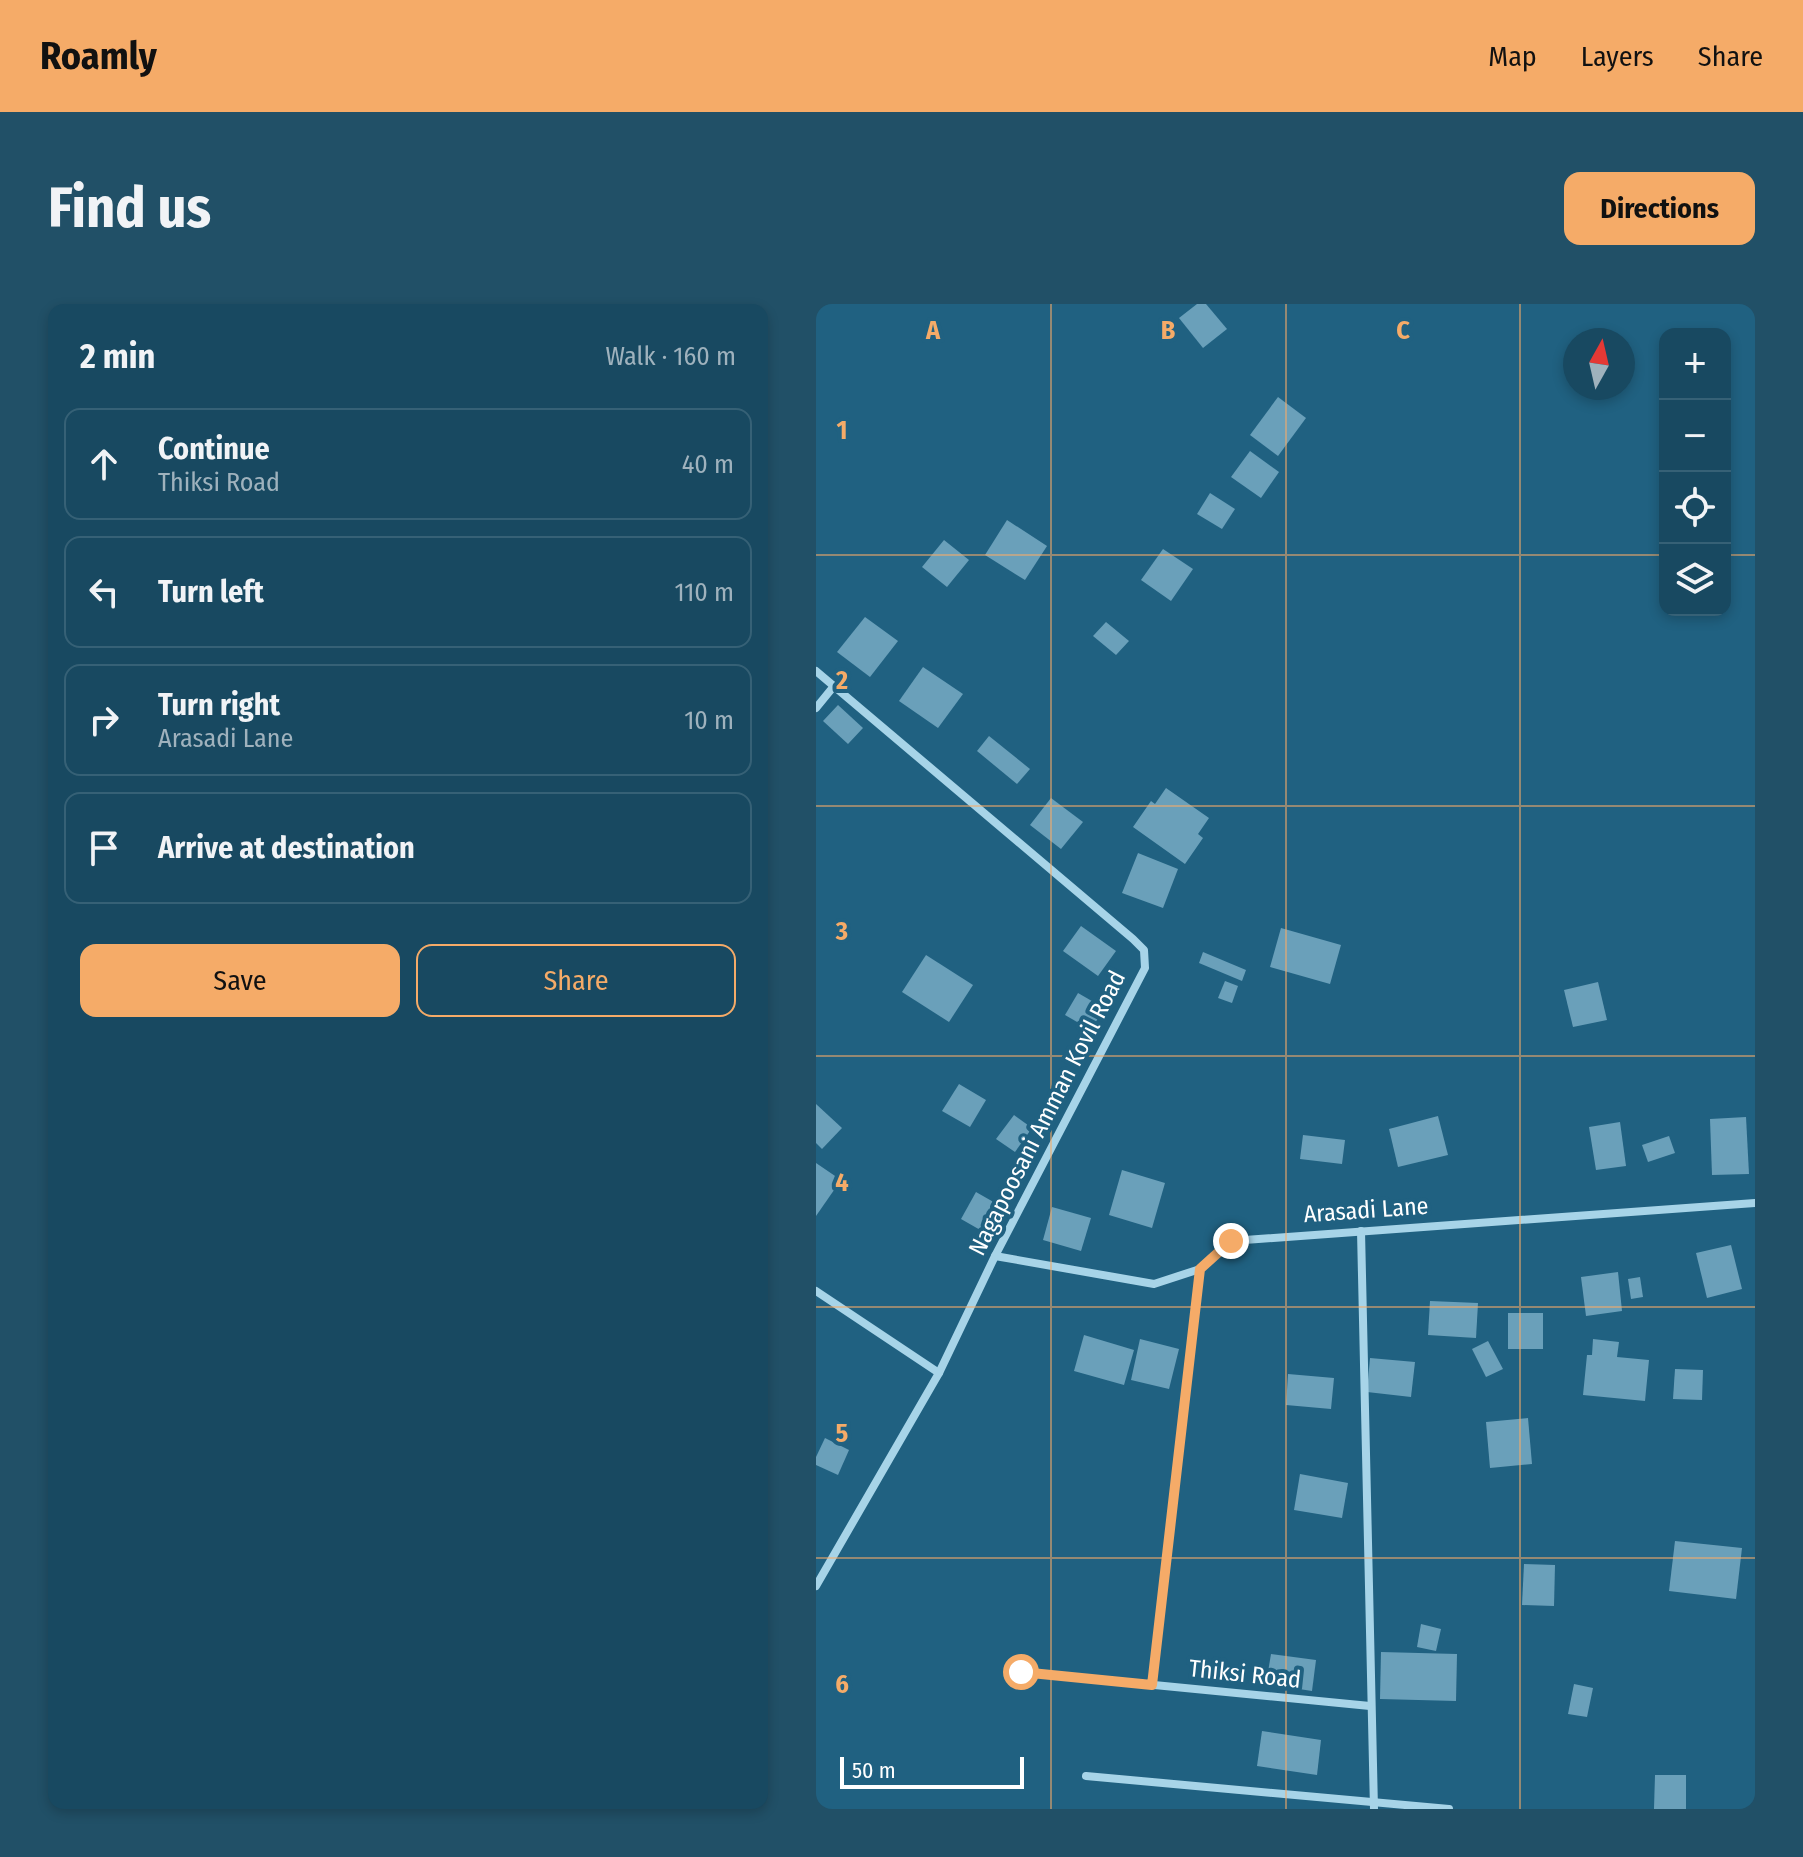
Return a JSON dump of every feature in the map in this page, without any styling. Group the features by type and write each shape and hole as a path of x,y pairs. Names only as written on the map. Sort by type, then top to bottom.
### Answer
{"street":[{"name":"Nagapoosani Amman Kovil Road","path":"816,671 1144,950 1145,968 995,1256 939,1373 816,1586"},
{"path":"816,708 834,686"},
{"name":"Arasadi Lane","path":"995,1256 1154,1284 1200,1269 1231,1241 1755,1203"},
{"path":"1361,1231 1374,1806"},
{"path":"1152,1685 1200,1269"},
{"path":"816,1291 939,1373"},
{"name":"Thiksi Road","path":"1021,1672 1370,1706"},
{"path":"1086,1776 1374,1806 1449,1809"}],"building":[{"path":"1197,304 1206,304 1227,329 1203,348 1179,318"},
{"path":"1278,397 1306,418 1278,456 1250,435"},
{"path":"1250,451 1279,472 1261,498 1231,477"},
{"path":"1210,493 1235,509 1222,529 1197,514"},
{"path":"1007,520 1047,546 1025,580 985,555"},
{"path":"944,540 969,560 947,587 922,567"},
{"path":"1163,549 1193,569 1171,601 1141,580"},
{"path":"865,617 898,641 870,677 837,652"},
{"path":"1106,622 1129,641 1116,655 1093,636"},
{"path":"923,667 963,694 938,728 899,701"},
{"path":"838,705 863,728 848,744 823,721"},
{"path":"989,736 1030,769 1017,784 977,751"},
{"path":"1166,788 1209,818 1198,834 1203,838 1185,864 1133,827 1151,801 1155,804"},
{"path":"1051,798 1083,822 1061,849 1030,825"},
{"path":"1138,853 1178,869 1163,908 1122,893"},
{"path":"1081,926 1116,951 1098,976 1063,951"},
{"path":"1281,928 1341,945 1330,984 1270,967"},
{"path":"1203,952 1246,970 1242,981 1199,963"},
{"path":"926,955 973,985 949,1022 902,992"},
{"path":"1225,981 1238,986 1232,1003 1218,998"},
{"path":"1598,982 1607,1020 1573,1027 1564,990"},
{"path":"1078,993 1104,1008 1091,1030 1065,1015"},
{"path":"959,1084 986,1100 970,1127 942,1111"},
{"path":"816,1104 842,1128 822,1149 816,1143"},
{"path":"1014,1115 1032,1128 1015,1152 996,1139"},
{"path":"1438,1116 1448,1155 1398,1167 1389,1129"},
{"path":"1746,1117 1749,1174 1712,1175 1710,1119"},
{"path":"1620,1122 1626,1166 1596,1170 1589,1127"},
{"path":"1303,1135 1345,1140 1342,1164 1300,1159"},
{"path":"1669,1136 1675,1153 1648,1162 1642,1145"},
{"path":"816,1163 841,1180 816,1216"},
{"path":"1122,1170 1165,1183 1152,1228 1109,1215"},
{"path":"976,1192 997,1204 982,1231 961,1219"},
{"path":"1052,1207 1091,1218 1081,1251 1043,1240"},
{"path":"1731,1245 1742,1289 1707,1298 1696,1253"},
{"path":"1618,1272 1622,1311 1586,1316 1581,1277"},
{"path":"1640,1277 1643,1297 1631,1299 1628,1279"},
{"path":"1430,1301 1478,1303 1476,1338 1428,1335"},
{"path":"1508,1313 1543,1313 1543,1349 1508,1349"},
{"path":"1084,1335 1134,1350 1124,1385 1074,1371"},
{"path":"1140,1339 1179,1349 1169,1389 1131,1380"},
{"path":"1593,1339 1619,1342 1617,1357 1649,1360 1645,1401 1583,1395 1587,1355 1592,1355"},
{"path":"1488,1341 1503,1369 1486,1377 1472,1349"},
{"path":"1370,1358 1415,1362 1411,1397 1367,1392"},
{"path":"1675,1369 1703,1370 1702,1400 1673,1399"},
{"path":"1288,1374 1334,1378 1331,1409 1286,1405"},
{"path":"1528,1418 1532,1464 1490,1468 1486,1422"},
{"path":"825,1438 849,1450 838,1475 816,1465 816,1457"},
{"path":"1300,1474 1348,1483 1342,1518 1294,1510"},
{"path":"1675,1541 1742,1548 1736,1599 1669,1591"},
{"path":"1524,1564 1555,1565 1554,1606 1522,1605"},
{"path":"1421,1624 1441,1629 1436,1651 1417,1647"},
{"path":"1381,1652 1457,1654 1456,1701 1380,1699"},
{"path":"1271,1654 1316,1660 1312,1691 1266,1684"},
{"path":"1574,1684 1593,1688 1587,1717 1568,1714"},
{"path":"1262,1731 1321,1740 1317,1775 1257,1766"},
{"path":"1655,1775 1686,1775 1686,1809 1654,1809"}],"route":[{"path":"1021,1672 1152,1685 1200,1269 1231,1241"}]}
